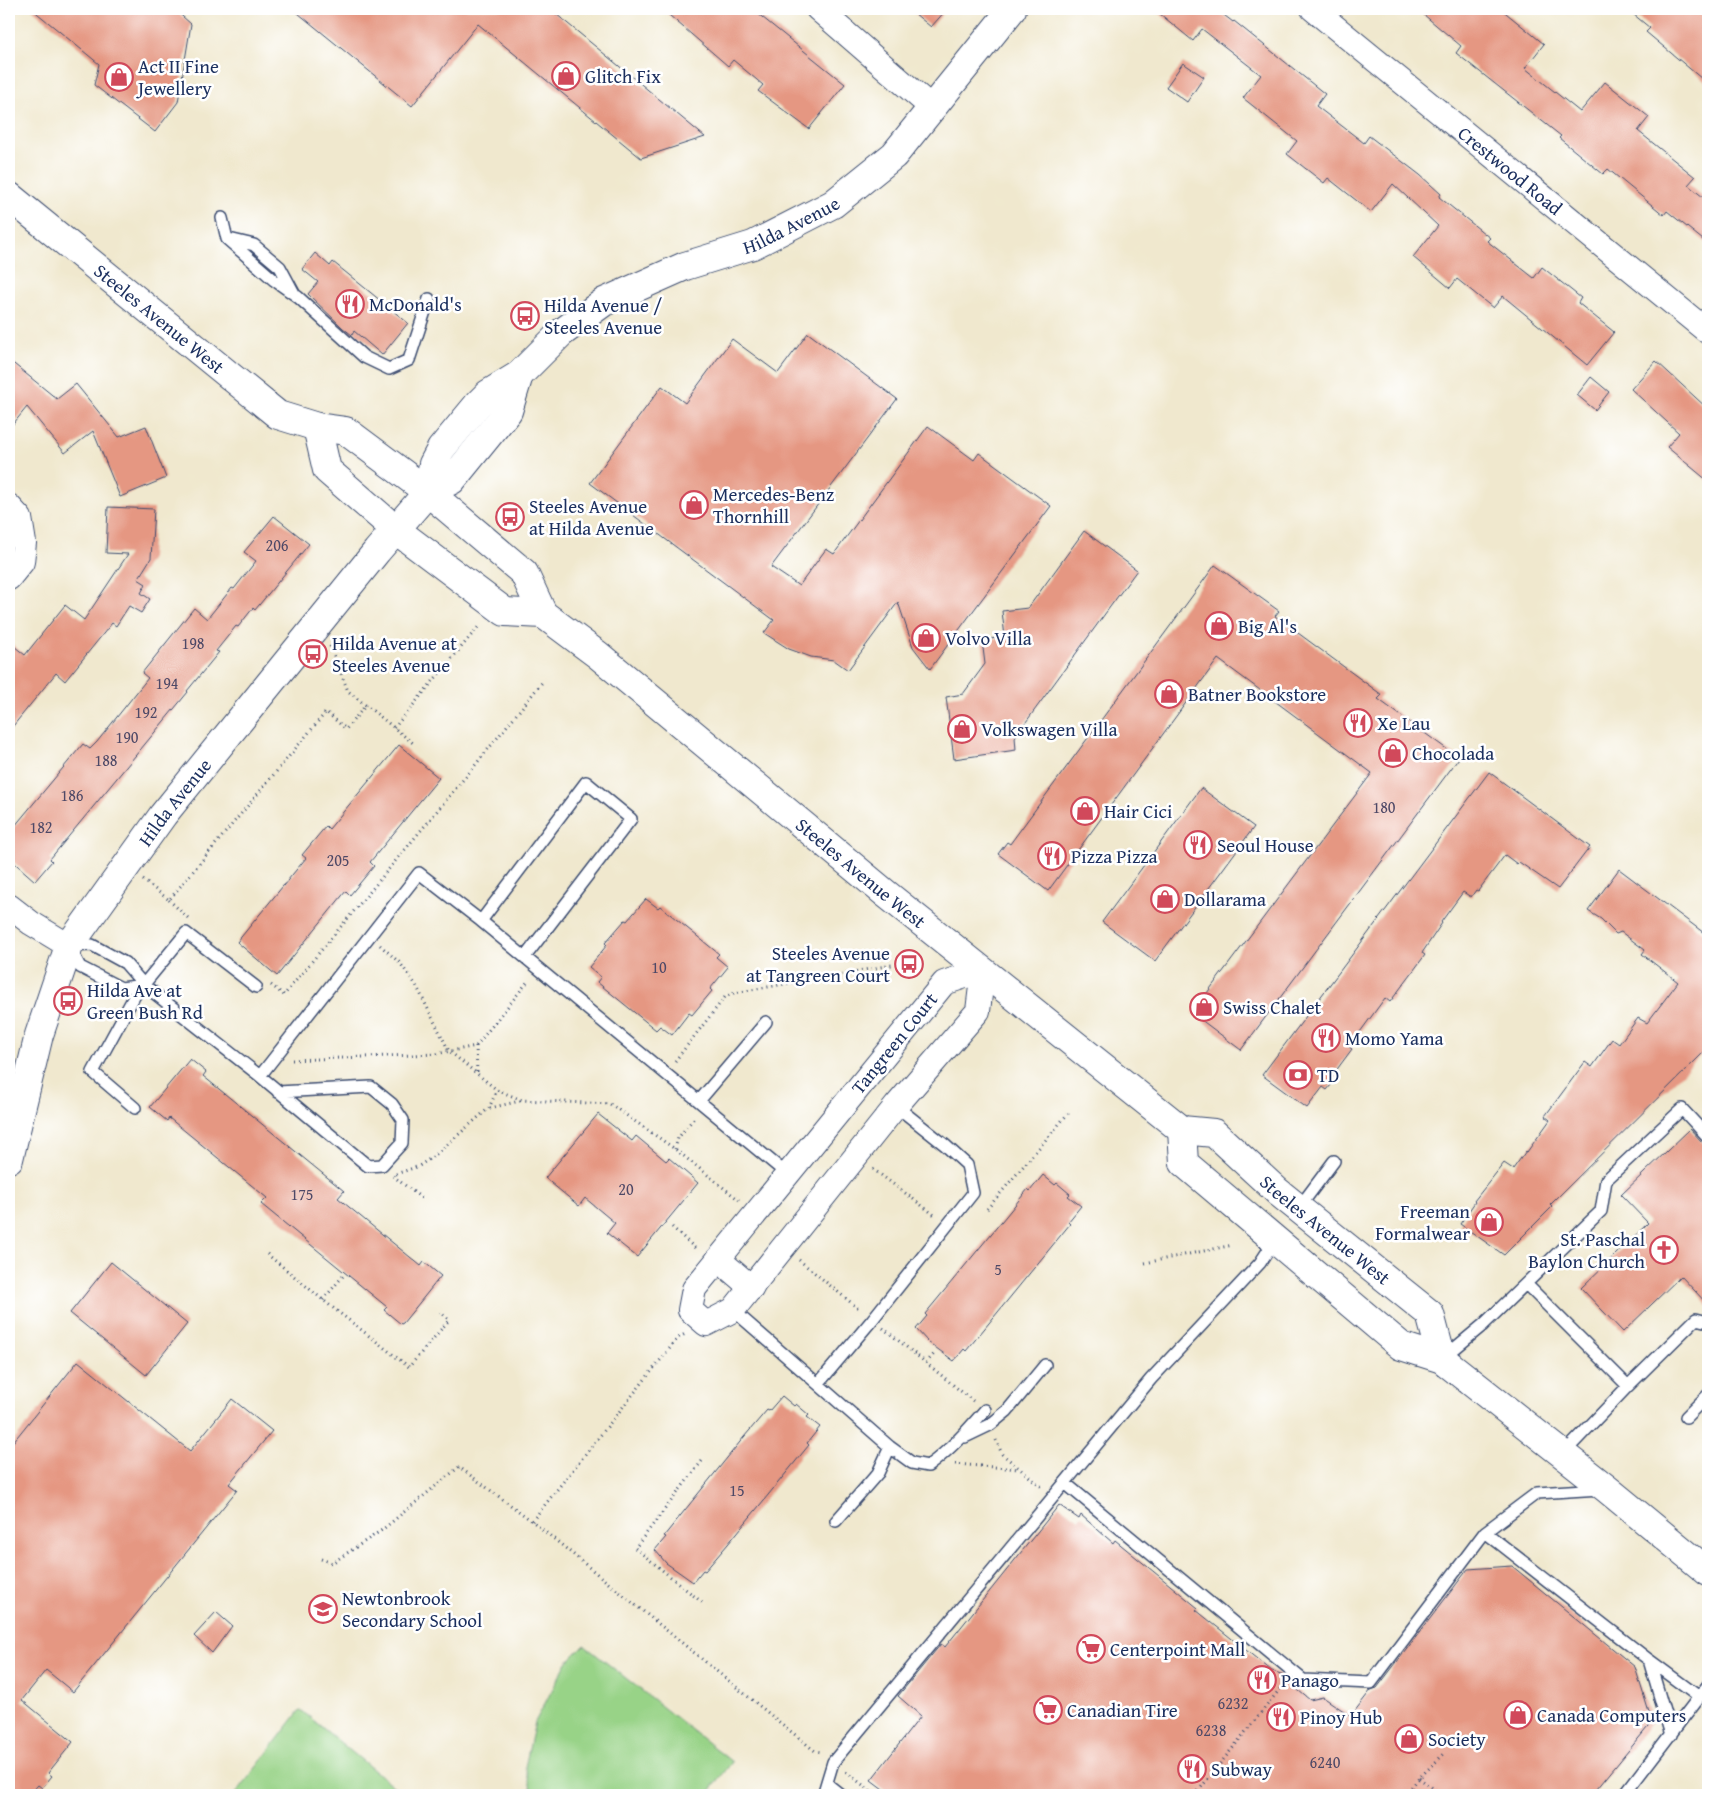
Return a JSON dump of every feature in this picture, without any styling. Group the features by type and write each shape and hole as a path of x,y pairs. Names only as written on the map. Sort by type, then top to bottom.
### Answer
{"main road":[{"name":"Hilda Avenue","path":"9,1159 39,1035 69,946 163,815 428,492 433,464 441,449 488,394 519,375 561,333 604,302 685,266 753,245 833,204 894,155 1012,9"},
{"name":"Steeles Avenue West","path":"9,196 278,415 317,428 346,431 428,492 524,573 543,614 598,655 885,892 1182,1130 1214,1133 1298,1209 1430,1314 1442,1359"},
{"path":"317,428 327,470 396,530 505,612 543,614"},
{"name":"Steeles Avenue West","path":"1182,1130 1184,1163 1401,1346 1442,1359 1607,1488 1708,1572"},
{"path":"1275,1240 1298,1209"}],"street":[{"path":"818,9 932,108"},
{"name":"Crestwood Road","path":"1313,9 1708,332"},
{"path":"9,506 20,518 24,543 22,562 9,578"},
{"path":"9,906 31,923 69,946"},
{"path":"706,1324 733,1310 896,1106 978,1012 983,970"},
{"name":"Tangreen Court","path":"706,1324 690,1310 694,1289 707,1254 787,1174 944,983 983,970"},
{"path":"707,1254 752,1288"}],"lane":[{"path":"222,218 227,239 274,280 294,294 364,357 390,369 409,360 429,299"},
{"path":"481,921 586,782 631,820 526,957"},
{"path":"260,1076 419,873 526,957 787,1174"},
{"path":"135,1108 93,1072 135,995 186,933 256,987"},
{"path":"144,985 121,988 80,967 69,946 92,945 125,963 144,985 260,1076 278,1092 368,1166 382,1165 402,1143 403,1120 392,1104 370,1087 278,1092"},
{"path":"702,1103 766,1022"},
{"path":"818,1384 872,1320 973,1193 967,1166 945,1145 896,1106"},
{"path":"1442,1359 1483,1326 1600,1211 1606,1180 1682,1109 1708,1137"},
{"path":"1298,1209 1334,1161"},
{"path":"841,1795 825,1790 833,1762 1151,1379 1260,1263 1275,1240"},
{"path":"1526,1284 1628,1386"},
{"path":"733,1310 890,1447 912,1462 928,1466 961,1438 985,1410"},
{"path":"1563,1454 1696,1319 1708,1322"},
{"path":"961,1438 990,1425 1006,1411 1045,1365"},
{"path":"1686,1418 1708,1395"},
{"path":"836,1521 878,1473 890,1447"},
{"path":"1065,1483 1304,1680 1371,1683 1485,1532 1537,1493 1607,1488"},
{"path":"1485,1532 1699,1697"},
{"path":"1649,1660 1671,1735"},
{"path":"1624,1795 1708,1685"}],"path":[{"path":"394,728 479,626"},
{"path":"329,644 348,691 413,743"},
{"path":"269,983 284,995 544,680"},
{"path":"169,900 326,712 346,729 366,705"},
{"path":"139,877 169,900 194,923"},
{"path":"370,936 400,963 416,985 449,1051 497,1090 522,1100"},
{"path":"665,1073 725,997 734,993 892,965"},
{"path":"477,1074 476,1046 538,968"},
{"path":"275,1057 296,1061 436,1054 476,1046"},
{"path":"392,1175 419,1166 434,1156 489,1108 497,1090"},
{"path":"489,1108 522,1100 610,1104 675,1149 739,1200"},
{"path":"675,1149 678,1138 702,1103"},
{"path":"987,1209 1071,1110"},
{"path":"382,1165 424,1200"},
{"path":"870,1167 947,1224"},
{"path":"672,1227 707,1254"},
{"path":"1145,1263 1234,1245"},
{"path":"267,1254 409,1367 448,1320 440,1312"},
{"path":"797,1258 985,1410"},
{"path":"323,1300 343,1276"},
{"path":"532,1520 678,1338 706,1324"},
{"path":"926,1363 936,1352"},
{"path":"990,1425 1002,1454 1053,1497"},
{"path":"941,1456 950,1464 1020,1469"},
{"path":"702,1461 635,1548 704,1604"},
{"path":"321,1559 332,1563 375,1535 459,1467 532,1520 815,1751 822,1752"},
{"path":"1196,1795 1293,1671"},
{"path":"1405,1795 1419,1778 1444,1754"},
{"path":"1419,1778 1442,1795"}],"green space":[{"path":"584,1645 732,1762 707,1795 533,1795 525,1767 535,1722 567,1662"},
{"path":"301,1710 404,1795 235,1795"}],"building":[{"path":"32,9 174,9 191,24 178,102 155,132 94,85 99,64"},
{"path":"293,9 550,9 705,137 641,158 478,24 412,106"},
{"path":"662,9 752,9 845,84 809,129 758,91 763,85 733,60 728,66"},
{"path":"909,9 947,9 931,27"},
{"path":"1154,9 1216,9 1234,21 1325,94 1316,106 1364,143 1369,136 1420,175 1441,194 1439,197 1490,238 1487,241 1534,278 1542,267 1581,298 1578,303 1614,332 1587,365 1503,296 1493,308 1457,279 1450,288 1413,257 1438,226 1393,184 1371,212 1328,178 1324,183 1287,154 1297,141 1243,98 1261,75 1202,29 1193,41"},
{"path":"1417,9 1501,9 1544,44 1525,68 1580,112 1605,82 1649,117 1638,131 1695,177 1688,185 1708,201 1708,244 1667,211 1664,215 1608,169 1603,174 1559,138 1561,136 1456,53 1461,46"},
{"path":"1627,9 1708,9 1708,84 1646,32 1650,28"},
{"path":"1183,63 1204,77 1187,102 1166,87"},
{"name":"McDonald's","path":"315,253 330,266 333,262 408,323 382,355 354,331 352,335 343,328 308,294 318,282 302,269"},
{"path":"808,333 897,399 771,567 799,586 826,549 834,554 928,426 974,460 979,453 1051,506 930,669 913,647 898,602 848,670 834,660 811,657 789,649 764,633 774,620 590,483 662,386 685,403 732,339 778,373"},
{"path":"9,360 57,399 76,384 119,437 146,426 166,478 120,497 93,431 65,453 27,407 9,429"},
{"path":"1656,361 1708,409 1708,481 1667,447 1679,433 1631,389"},
{"path":"1591,377 1609,392 1595,410 1577,395"},
{"path":"108,507 154,509 151,558 138,579 146,584 141,593 150,599 141,613 129,606 116,626 112,623 65,681 56,673 9,731 9,642 25,655 65,605 84,620 128,554 106,553"},
{"path":"274,516 309,544 255,610 253,608 238,627 236,626 216,651 219,652 188,692 50,859 52,861 35,881 9,858 9,833 83,744 90,749 97,742 148,678 142,673 194,608 207,619 232,588 234,589 256,561 244,552"},
{"path":"1084,531 1137,570 1015,737 1016,750 954,759 946,697 963,694 985,664 982,640 1005,637 1002,611 1028,608"},
{"path":"1215,565 1279,611 1275,616 1382,695 1378,699 1459,758 1241,1050 1192,1013 1372,773 1218,659 1048,891 998,854 1007,842 1010,844"},
{"path":"399,745 439,778 370,862 374,866 350,895 346,891 277,976 237,942 306,858 302,855 326,826 329,829"},
{"path":"1489,772 1590,847 1558,889 1519,862 1517,864 1505,855 1478,891 1476,890 1471,897 1463,892 1441,922 1422,953 1425,955 1390,1002 1385,998 1349,1047 1352,1049 1335,1072 1339,1075 1327,1090 1323,1087 1307,1108 1262,1075"},
{"path":"1201,788 1254,827 1155,961 1102,922"},
{"path":"1619,869 1708,936 1708,1048 1550,1205 1552,1207 1504,1255 1460,1224 1474,1201 1504,1163 1513,1169 1527,1152 1550,1120 1545,1116 1585,1062 1592,1067 1612,1039 1619,1044 1638,1018 1647,1023 1678,982 1642,954 1645,950 1621,932 1616,934 1601,919 1588,911"},
{"path":"646,899 658,908 660,906 719,954 716,957 728,967 710,989 712,991 692,1015 689,1013 672,1035 660,1026 656,1030 597,982 601,977 589,967 607,945 605,943"},
{"path":"190,1059 206,1072 203,1076 344,1191 338,1198 421,1266 424,1262 441,1276 403,1323 401,1324 384,1310 387,1307 261,1204 267,1198 169,1118 167,1121 150,1107"},
{"path":"598,1114 632,1141 636,1136 666,1161 669,1158 698,1183 637,1257 607,1233 615,1223 585,1198 579,1206 545,1178"},
{"name":"St. Paschal Baylon Church","path":"1690,1129 1702,1142 1708,1144 1708,1305 1681,1276 1623,1332 1581,1288 1648,1223 1621,1195"},
{"path":"1043,1175 1055,1185 1057,1183 1070,1194 1068,1196 1081,1206 1068,1222 1070,1224 989,1323 966,1351 964,1349 954,1361 928,1342 916,1329 927,1316 925,1314 1028,1189 1030,1191"},
{"path":"111,1262 187,1324 146,1375 70,1313"},
{"path":"78,1361 190,1451 232,1399 272,1431 229,1484 237,1490 73,1692 46,1670 22,1700 73,1742 48,1773 52,1776 42,1788 38,1785 29,1795 9,1795 9,1447"},
{"path":"782,1396 794,1406 796,1404 809,1415 807,1417 820,1427 807,1443 809,1445 728,1544 693,1582 666,1563 655,1550 666,1537 664,1536 744,1437"},
{"name":"Centerpoint Mall","path":"1059,1505 1079,1519 1081,1515 1113,1543 1115,1540 1198,1608 1196,1610 1272,1671 1287,1676 1293,1681 1293,1686 1310,1700 1323,1697 1351,1716 1371,1690 1377,1688 1468,1569 1512,1566 1635,1667 1652,1722 1592,1795 891,1795 871,1780 921,1716 898,1696 941,1644 945,1647"},
{"path":"216,1612 232,1626 212,1653 194,1636"}],"place":[{"name":"Glitch Fix","path":"566,76"},
{"name":"Act II Fine Jewellery","path":"119,77"},
{"name":"McDonald's","path":"350,304"},
{"name":"Hilda Avenue / Steeles Avenue","path":"525,316"},
{"name":"Mercedes-Benz Thornhill","path":"694,505"},
{"name":"Steeles Avenue at Hilda Avenue","path":"510,517"},
{"name":"Big Al's","path":"1219,626"},
{"name":"Volvo Villa","path":"926,638"},
{"name":"Hilda Avenue at Steeles Avenue","path":"313,654"},
{"name":"Batner Bookstore","path":"1169,694"},
{"name":"Xe Lau","path":"1358,723"},
{"name":"Volkswagen Villa","path":"962,729"},
{"name":"Chocolada","path":"1393,753"},
{"name":"Hair Cici","path":"1085,811"},
{"name":"Seoul House","path":"1198,845"},
{"name":"Pizza Pizza","path":"1052,856"},
{"name":"Dollarama","path":"1165,899"},
{"name":"Steeles Avenue at Tangreen Court","path":"909,964"},
{"name":"Hilda Ave at Green Bush Rd","path":"68,1001"},
{"name":"Swiss Chalet","path":"1204,1007"},
{"name":"Momo Yama","path":"1326,1038"},
{"name":"TD","path":"1298,1075"},
{"name":"Freeman Formalwear","path":"1489,1222"},
{"name":"St. Paschal Baylon Church","path":"1664,1250"},
{"name":"Newtonbrook Secondary School","path":"323,1609"},
{"name":"Centerpoint Mall","path":"1091,1649"},
{"name":"Panago","path":"1262,1680"},
{"name":"Canadian Tire","path":"1048,1710"},
{"name":"Canada Computers","path":"1518,1715"},
{"name":"Pinoy Hub","path":"1281,1717"},
{"name":"Society","path":"1409,1739"},
{"name":"Subway","path":"1192,1769"}]}
